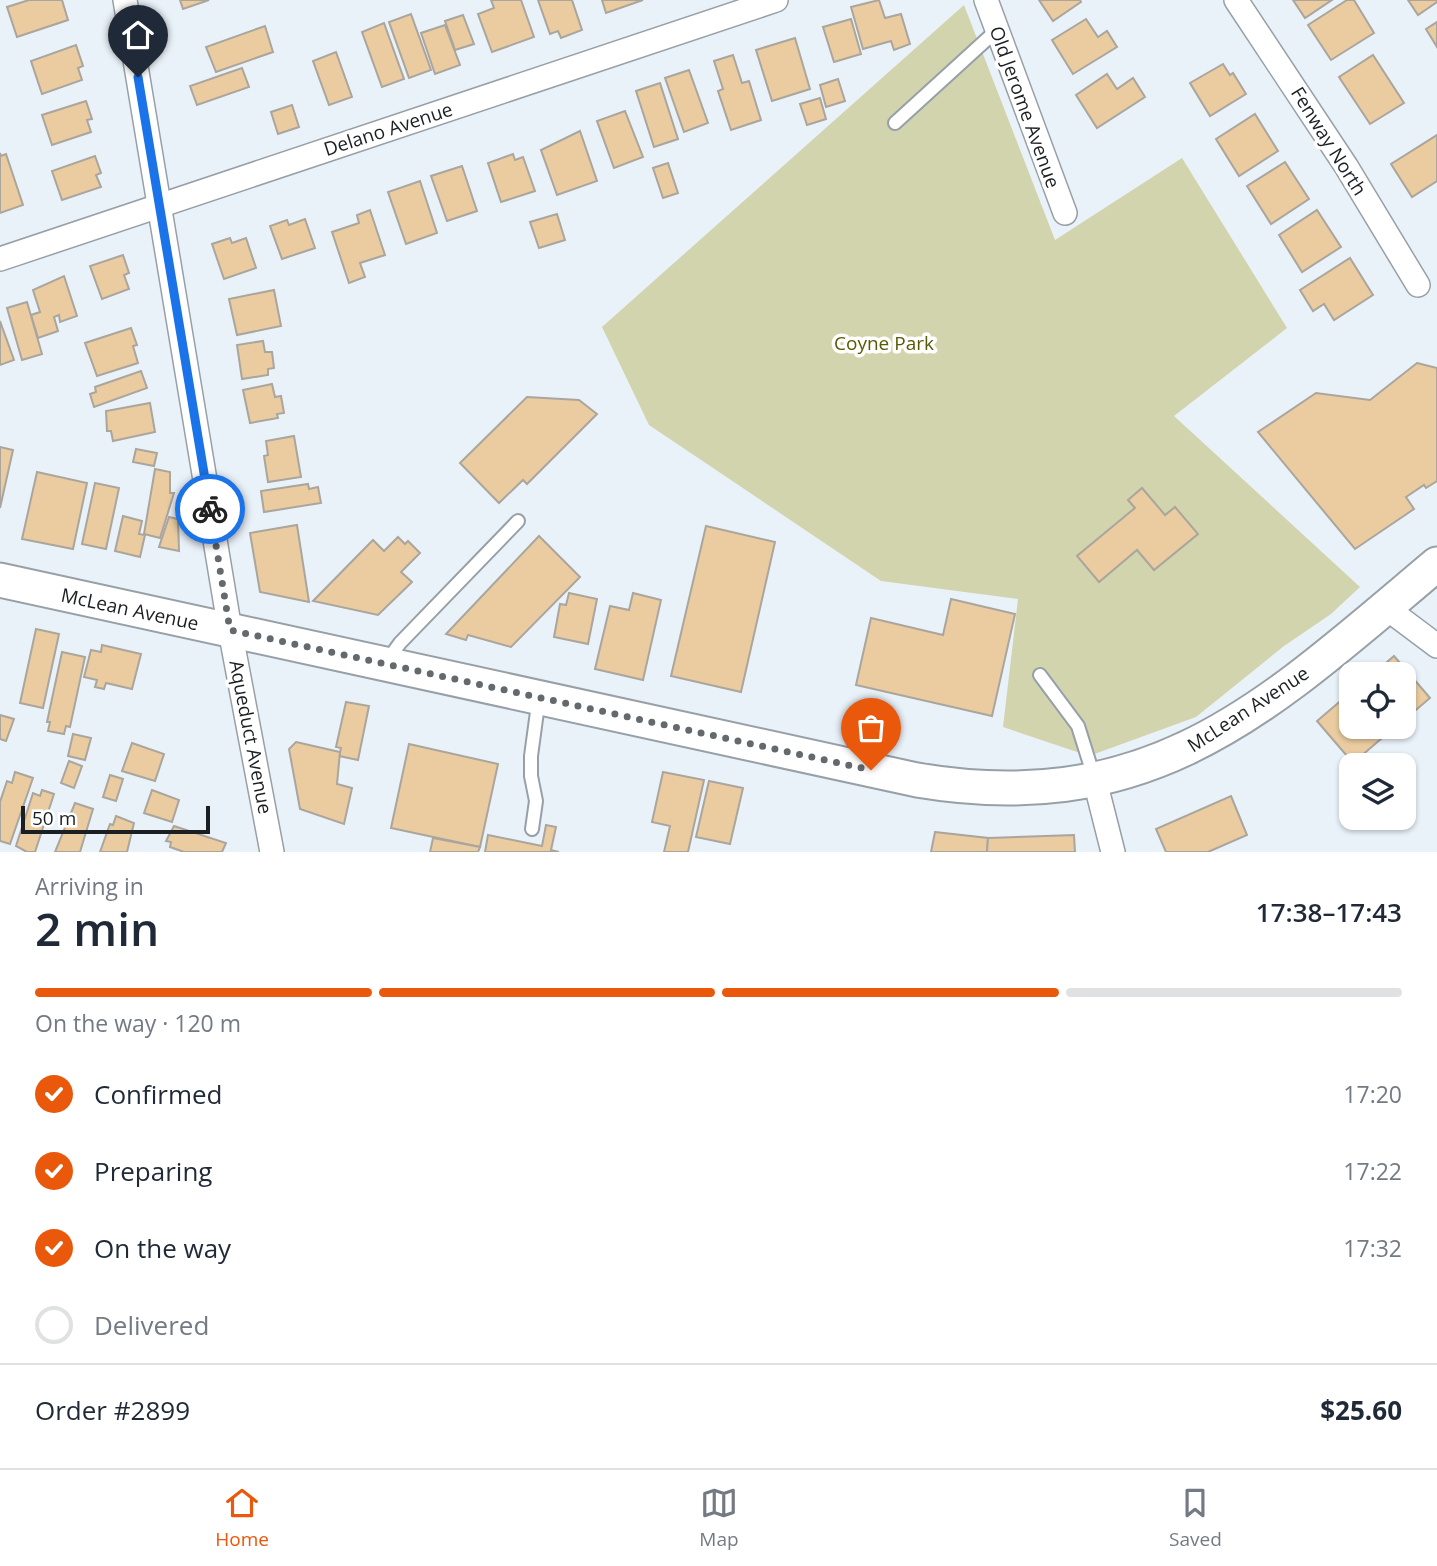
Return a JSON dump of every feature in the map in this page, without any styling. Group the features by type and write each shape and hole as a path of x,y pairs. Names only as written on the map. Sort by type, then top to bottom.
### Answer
{"street":[{"name":"Aqueduct Avenue","path":"125,0 230,630 272,852"},
{"name":"Delano Avenue","path":"0,259 776,0"},
{"name":"Old Jerome Avenue","path":"986,0 1065,213"},
{"name":"Fenway North","path":"1236,0 1346,166 1418,285"},
{"name":"McLean Avenue","path":"0,580 946,785 1035,789 1095,781 1176,755 1223,730 1317,664 1385,607 1434,572"},
{"path":"1385,607 1437,646"},
{"path":"1095,781 1113,852"}],"lane":[{"path":"895,123 997,30"},
{"path":"386,664 400,643 518,521"},
{"path":"1040,675 1078,726 1095,781"},
{"path":"532,829 536,801 531,776 531,756 540,697"}],"green space":[{"name":"Coyne Park","path":"964,5 1055,240 1182,158 1287,328 1174,416 1360,587 1331,614 1284,646 1196,717 1089,756 1003,727 1018,599 881,581 649,425 602,327"}],"building":[{"path":"29,0 62,0 68,20 17,37 7,7"},
{"path":"180,0 209,0 183,9"},
{"path":"491,0 521,0 534,37 492,52 478,14 494,8"},
{"path":"538,0 572,0 582,30 561,38 558,31 550,34"},
{"path":"602,0 643,0 606,13"},
{"path":"879,0 885,18 901,14 910,44 894,50 891,41 863,49 851,7"},
{"path":"1039,0 1080,0 1081,2 1053,21"},
{"path":"1293,0 1332,0 1305,18"},
{"path":"1347,0 1354,0 1374,33 1331,60 1308,25"},
{"path":"1408,0 1437,0 1437,2 1418,15"},
{"path":"411,14 431,70 409,78 389,22"},
{"path":"463,15 474,44 455,50 445,21"},
{"path":"851,19 861,54 834,62 823,27"},
{"path":"1086,19 1098,37 1107,31 1117,47 1073,74 1052,40"},
{"path":"1437,22 1437,47 1426,29"},
{"path":"384,23 404,79 382,87 362,32"},
{"path":"445,25 460,65 435,74 421,33"},
{"path":"265,26 273,52 216,72 206,47"},
{"path":"795,38 810,89 772,101 756,50"},
{"path":"76,45 83,66 78,68 82,80 42,94 31,61"},
{"path":"336,52 352,97 329,105 313,61"},
{"path":"733,55 742,83 749,81 761,120 731,130 718,91 723,89 714,61"},
{"path":"1373,55 1404,103 1370,124 1339,77"},
{"path":"1223,64 1230,75 1233,73 1246,94 1210,116 1190,83"},
{"path":"242,68 249,87 197,105 190,86"},
{"path":"689,70 708,123 684,132 665,78"},
{"path":"1107,74 1117,89 1133,78 1145,97 1097,128 1076,95"},
{"path":"838,79 845,101 826,107 820,85"},
{"path":"660,83 678,139 654,147 636,91"},
{"path":"820,98 826,119 807,125 800,104"},
{"path":"86,101 92,119 87,120 91,132 52,145 42,115"},
{"path":"292,105 299,127 278,134 271,112"},
{"path":"625,111 643,157 614,168 597,121"},
{"path":"1255,114 1278,151 1239,176 1216,139"},
{"path":"580,131 597,181 557,195 541,150"},
{"path":"1437,135 1437,181 1412,197 1391,164"},
{"path":"0,153 1,156 6,154 23,205 0,213"},
{"path":"513,154 515,160 523,157 535,191 501,202 488,163"},
{"path":"95,156 101,173 96,175 101,187 62,200 52,171"},
{"path":"1285,162 1309,199 1271,224 1247,186"},
{"path":"668,163 678,193 663,198 653,168"},
{"path":"462,166 477,211 447,221 431,176"},
{"path":"420,181 437,233 406,244 388,192"},
{"path":"370,210 385,255 360,263 365,277 349,283 332,232 359,223 357,215"},
{"path":"1317,210 1341,247 1302,272 1279,235"},
{"path":"557,214 565,240 539,248 530,222"},
{"path":"305,219 315,248 282,259 270,226 287,220 289,225"},
{"path":"230,238 232,243 246,238 256,268 224,279 212,244"},
{"path":"123,255 129,273 124,275 129,289 102,299 90,266"},
{"path":"1350,258 1373,295 1334,320 1324,304 1313,311 1300,290"},
{"path":"64,276 77,316 60,322 59,315 54,317 58,331 38,338 31,315 40,312 33,290"},
{"path":"274,290 281,326 237,335 229,299"},
{"path":"27,302 42,354 22,360 7,308"},
{"path":"0,321 14,360 0,365"},
{"path":"131,328 137,345 133,346 138,363 97,376 85,343"},
{"path":"263,341 265,352 272,352 274,368 268,369 268,375 242,379 237,345"},
{"path":"1417,363 1437,368 1437,481 1426,488 1424,485 1406,497 1414,509 1355,549 1258,432 1316,393 1370,400"},
{"path":"141,371 147,388 94,407 90,394 96,392 95,387"},
{"path":"272,384 275,397 281,396 284,413 277,414 278,418 250,423 243,390"},
{"path":"527,397 579,400 597,414 527,484 523,480 499,503 460,463"},
{"path":"150,403 155,432 113,441 111,431 107,431 106,411"},
{"path":"294,436 301,477 268,482 264,456 268,455 266,441"},
{"path":"0,447 13,450 0,508"},
{"path":"136,449 157,453 154,466 133,462"},
{"path":"155,469 170,472 170,493 174,493 160,538 144,534"},
{"path":"37,472 87,483 73,549 22,539"},
{"path":"95,483 119,488 106,549 82,544"},
{"path":"308,484 309,489 318,487 321,503 264,512 261,491"},
{"path":"1142,488 1165,515 1175,507 1198,534 1154,570 1137,550 1099,582 1077,556 1135,508 1128,500"},
{"path":"123,516 142,521 139,534 145,535 140,557 115,551"},
{"path":"169,517 178,519 179,551 159,547"},
{"path":"297,525 309,602 260,592 250,533"},
{"path":"706,526 775,542 741,692 671,676"},
{"path":"539,536 580,577 511,647 468,635 466,640 446,634"},
{"path":"398,537 405,544 408,541 420,553 401,572 412,582 378,615 313,601 373,540 384,551"},
{"path":"569,593 597,599 588,644 554,637 560,604 566,605"},
{"path":"633,593 661,600 643,680 595,669 610,606 629,610"},
{"path":"951,599 1015,614 992,716 856,685 871,618 943,635"},
{"path":"36,629 59,634 43,708 20,703"},
{"path":"102,645 141,654 132,689 106,683 104,689 95,687 97,680 84,677 91,650 101,652"},
{"path":"62,652 85,657 70,727 66,726 64,734 48,731 50,722 47,722"},
{"path":"1394,656 1399,662 1387,662"},
{"path":"1416,682 1430,698 1416,710"},
{"path":"346,702 369,706 358,760 339,756 341,748 336,747"},
{"path":"1339,702 1339,739 1381,739 1365,753 1344,753 1317,721"},
{"path":"0,715 14,719 6,741 0,739"},
{"path":"73,734 91,738 85,760 68,756"},
{"path":"296,742 340,752 337,784 352,788 344,824 300,809 289,749"},
{"path":"132,743 164,754 155,781 122,771"},
{"path":"409,744 498,764 480,847 391,828"},
{"path":"69,761 82,766 74,788 61,783"},
{"path":"15,772 33,778 10,844 0,841 0,802 7,781 12,783"},
{"path":"663,772 704,780 688,852 664,852 670,826 652,822"},
{"path":"110,775 123,779 116,801 103,797"},
{"path":"709,781 743,788 730,844 696,837"},
{"path":"42,790 54,794 35,852 27,852 16,846 33,793 40,796"},
{"path":"152,790 179,800 172,822 144,813"},
{"path":"1231,796 1247,835 1208,852 1166,852 1156,829"},
{"path":"75,803 93,809 80,852 55,852"},
{"path":"116,816 134,823 127,852 100,852 110,824 113,825"},
{"path":"546,825 556,827 551,850 559,852 485,852 488,835 542,846"},
{"path":"174,826 226,843 222,852 184,852 170,847 171,842 166,841"},
{"path":"935,832 988,838 987,852 931,852"},
{"path":"1074,835 1075,852 987,852 988,838"},
{"path":"433,838 480,847 478,852 430,852"}],"way so far":[{"path":"210,509 230,630 871,770"}],"route":[{"path":"138,77 210,509"}]}
